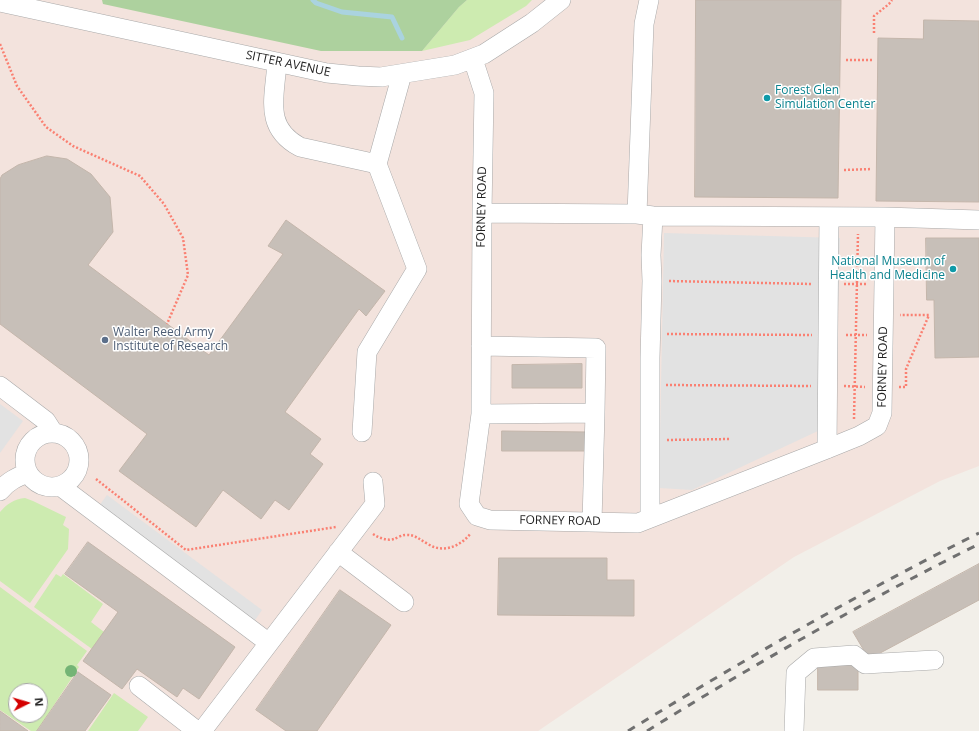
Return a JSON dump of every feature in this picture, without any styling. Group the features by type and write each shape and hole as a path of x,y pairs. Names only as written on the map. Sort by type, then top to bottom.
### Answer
{"street":[{"name":"SITTER AVENUE","path":"0,2 327,73 381,77 455,66 473,59 484,54 532,23 561,0"},
{"path":"649,0 644,24 645,215 651,255 652,281 650,334 650,518"},
{"name":"FORNEY ROAD","path":"473,59 484,93 481,414 469,504 476,516 490,520 638,523 827,449 859,436 877,426 882,413 885,217"},
{"path":"277,62 273,111 276,123 281,133 290,142 300,147 377,164"},
{"path":"362,432 367,352 417,269 377,164 402,74"},
{"path":"482,213 885,217 979,220"},
{"path":"827,449 829,217"},
{"path":"481,346 596,348 592,522"},
{"path":"0,386 46,421 53,432"},
{"path":"481,414 595,413"},
{"path":"53,432 65,436 75,444 80,460 74,476 68,482 60,486 52,487 36,481 28,473 25,459 27,450 37,437 44,433 53,432"},
{"path":"0,491 14,478 28,473"},
{"path":"202,731 375,504 373,482"},
{"path":"60,486 269,643"},
{"path":"338,552 404,602"},
{"path":"794,731 796,673 814,658 854,655 865,664 934,660"},
{"path":"138,686 197,731"}],"path":[{"path":"874,32 874,16 892,0"},
{"path":"0,44 17,86 46,127 73,146 140,176 164,204 183,238 188,275 167,324"},
{"path":"846,60 873,60"},
{"path":"844,170 872,169"},
{"path":"854,421 858,234"},
{"path":"652,281 816,284"},
{"path":"841,284 884,285"},
{"path":"895,387 906,387 906,369 929,314 899,315"},
{"path":"650,334 815,335"},
{"path":"841,335 883,335"},
{"path":"650,385 815,386"},
{"path":"839,386 871,387"},
{"path":"650,440 730,439"},
{"path":"96,479 186,550 336,527"},
{"path":"367,531 378,537 391,540 405,535 418,537 429,545 439,549 454,546 465,541 482,518"}],"shaded area":[{"path":"0,0 979,0 979,466 940,481 794,557 538,731 0,731"},
{"path":"664,233 840,238 835,423 692,490 659,488"},
{"path":"0,404 23,421 0,453"},
{"path":"107,495 262,610 253,623 99,506"}],"green space":[{"path":"102,0 467,0 459,7 422,51 321,51 103,4"},
{"path":"467,0 532,0 526,6 470,40 422,51 459,7"},
{"path":"25,498 66,517 63,525 69,529 68,549 30,603 0,581 0,512 11,502 17,499"},
{"path":"56,574 61,577 63,574 103,604 91,622 104,632 92,649 34,607"},
{"path":"0,587 87,651 77,665 79,667 48,714 48,683 8,683 8,715 0,710"},
{"path":"114,693 148,717 138,731 88,731"},
{"path":"19,723 42,723 37,731 31,731"}],"building":[{"name":"Forest Glen Simulation Center","path":"696,0 841,0 838,198 695,197"},
{"path":"924,20 979,21 979,202 876,201 878,38 923,39"},
{"name":"Walter Reed Army Institute of Research","path":"47,156 67,159 91,174 110,197 113,232 88,265 209,355 283,254 268,246 286,220 385,291 366,316 359,309 285,412 321,439 310,454 323,464 289,510 275,500 261,519 223,490 196,527 119,471 147,434 0,324 0,179 2,175 18,165"},
{"name":"National Museum of Health and Medicine","path":"926,238 979,238 979,357 935,358 934,300 927,300"},
{"path":"582,364 582,388 512,388 512,365"},
{"path":"502,431 587,432 587,451 502,451"},
{"path":"88,542 235,647 199,699 183,688 177,697 137,669 122,689 83,661 118,612 65,574"},
{"path":"499,558 607,558 607,580 634,580 634,616 498,615"},
{"path":"979,564 979,600 869,659 853,632"},
{"path":"340,590 391,625 317,731 286,731 256,710"},
{"path":"818,663 858,663 858,690 818,690"},
{"path":"78,672 111,695 85,731 37,731 43,723 48,723 48,715"},
{"path":"0,711 8,717 8,723 17,723 28,731 0,731"}],"waterway":[{"path":"313,0 316,3 342,12 392,17 402,38"}],"railway":[{"path":"628,731 801,628 890,579 979,533"},
{"path":"647,731 811,634 894,588 979,544"}],"place":[{"name":"Forest Glen Simulation Center","path":"767,98"},
{"name":"National Museum of Health and Medicine","path":"953,269"},
{"name":"Walter Reed Army Institute of Research","path":"105,340"}]}
